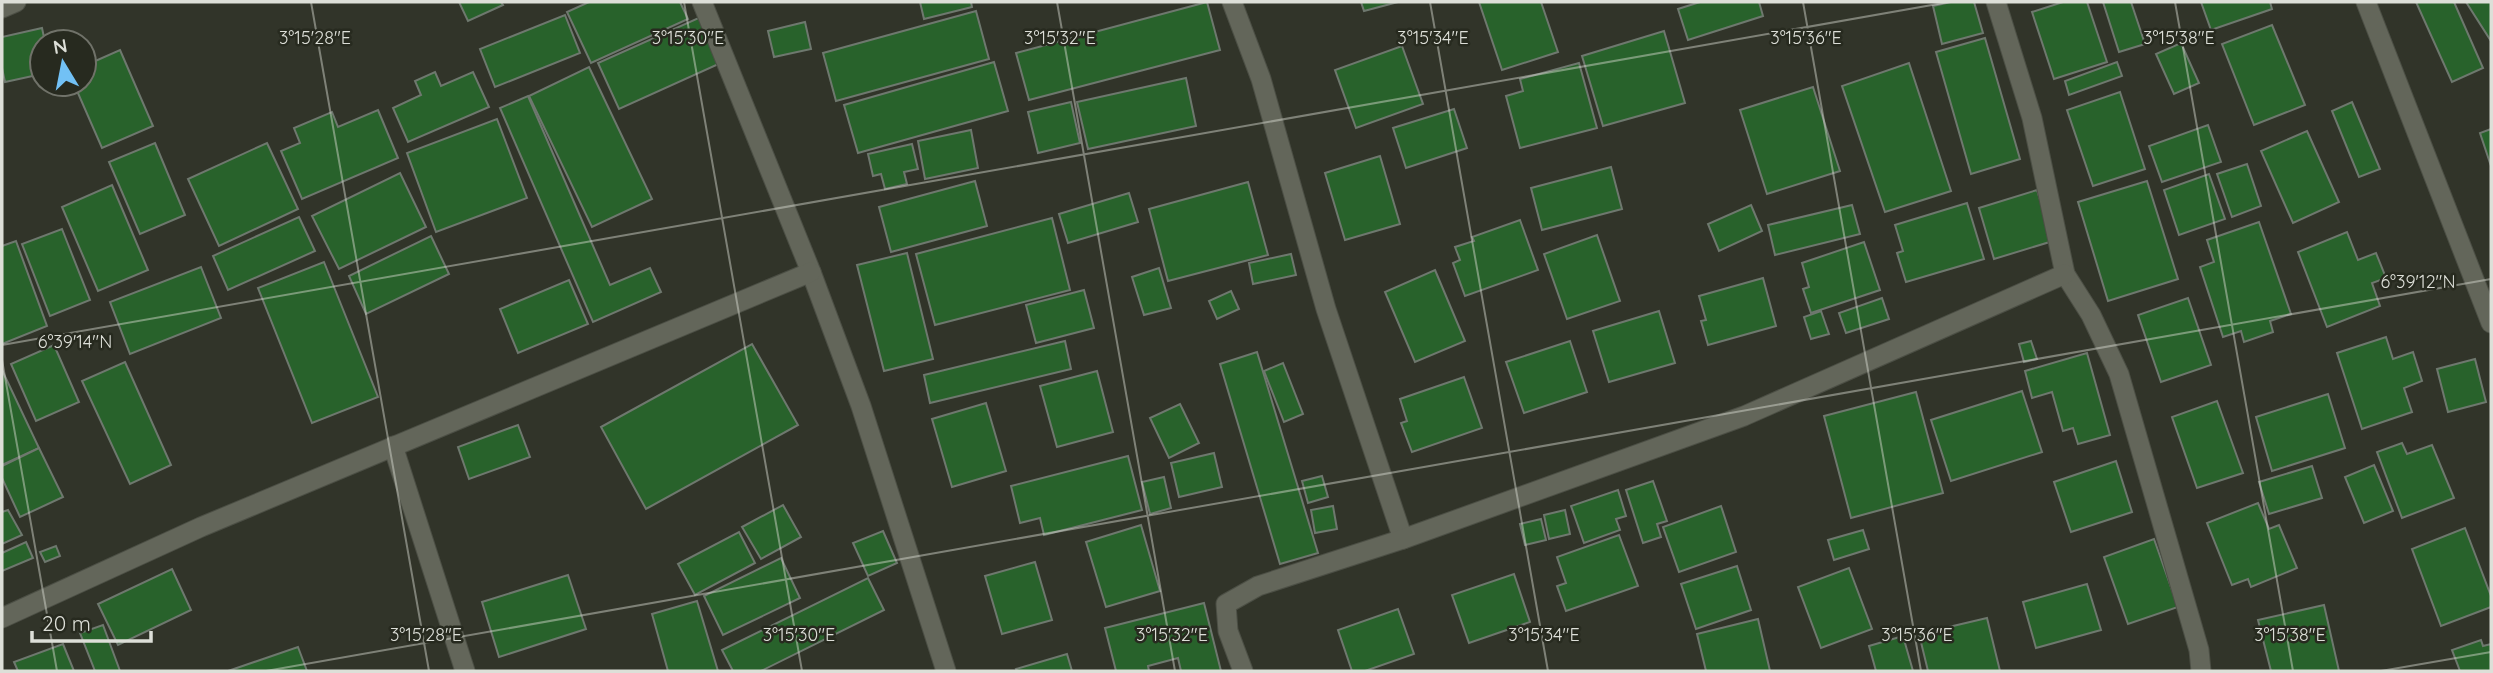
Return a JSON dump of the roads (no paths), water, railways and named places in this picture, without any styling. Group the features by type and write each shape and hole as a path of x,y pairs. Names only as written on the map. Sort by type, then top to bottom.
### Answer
{"street":[{"path":"2,8 16,2"},
{"path":"702,2 811,272 861,405 946,671"},
{"path":"1232,2 1261,79 1326,309 1404,539"},
{"path":"1996,2 2032,118 2065,274 2091,316 2119,374 2199,650 2201,671"},
{"path":"2366,2 2491,323"},
{"path":"2,618 201,527 811,272"},
{"path":"1243,671 1228,631 1226,604 1258,586 1404,539 1744,416 2065,274"},
{"path":"393,446 465,671"}]}
